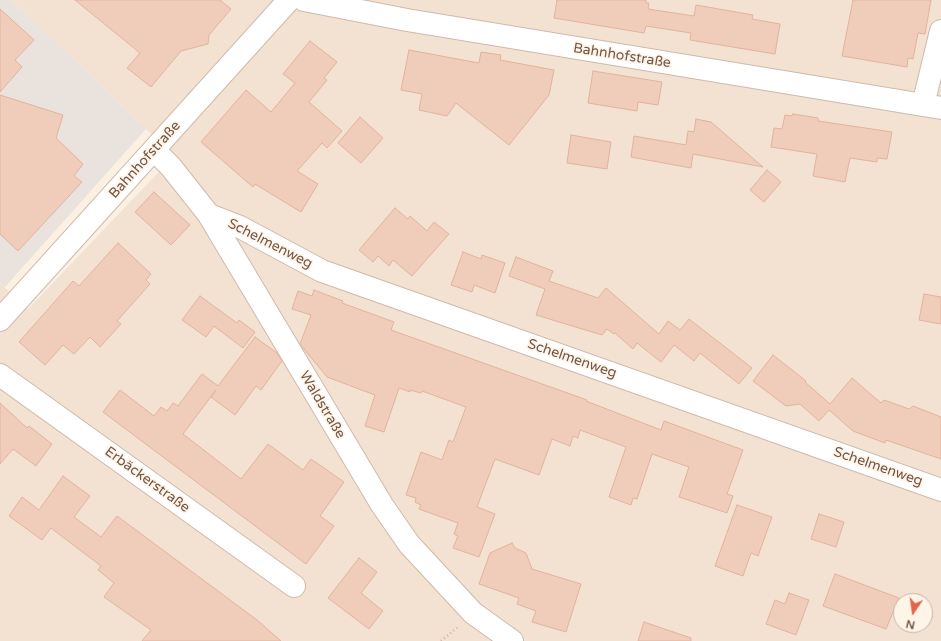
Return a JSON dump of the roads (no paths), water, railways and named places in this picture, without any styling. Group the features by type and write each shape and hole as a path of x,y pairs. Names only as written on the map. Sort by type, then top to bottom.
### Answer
{"street":[{"name":"Bahnhofstraße","path":"0,320 289,0"},
{"name":"Bahnhofstraße","path":"304,0 407,20 932,107"},
{"path":"932,107 941,31"},
{"name":"Waldstraße","path":"154,150 171,167 209,215 382,505 409,544 473,614 512,641"},
{"name":"Schelmenweg","path":"209,215 240,227 322,271 941,490"},
{"name":"Erbäckerstraße","path":"0,375 294,586"}]}
